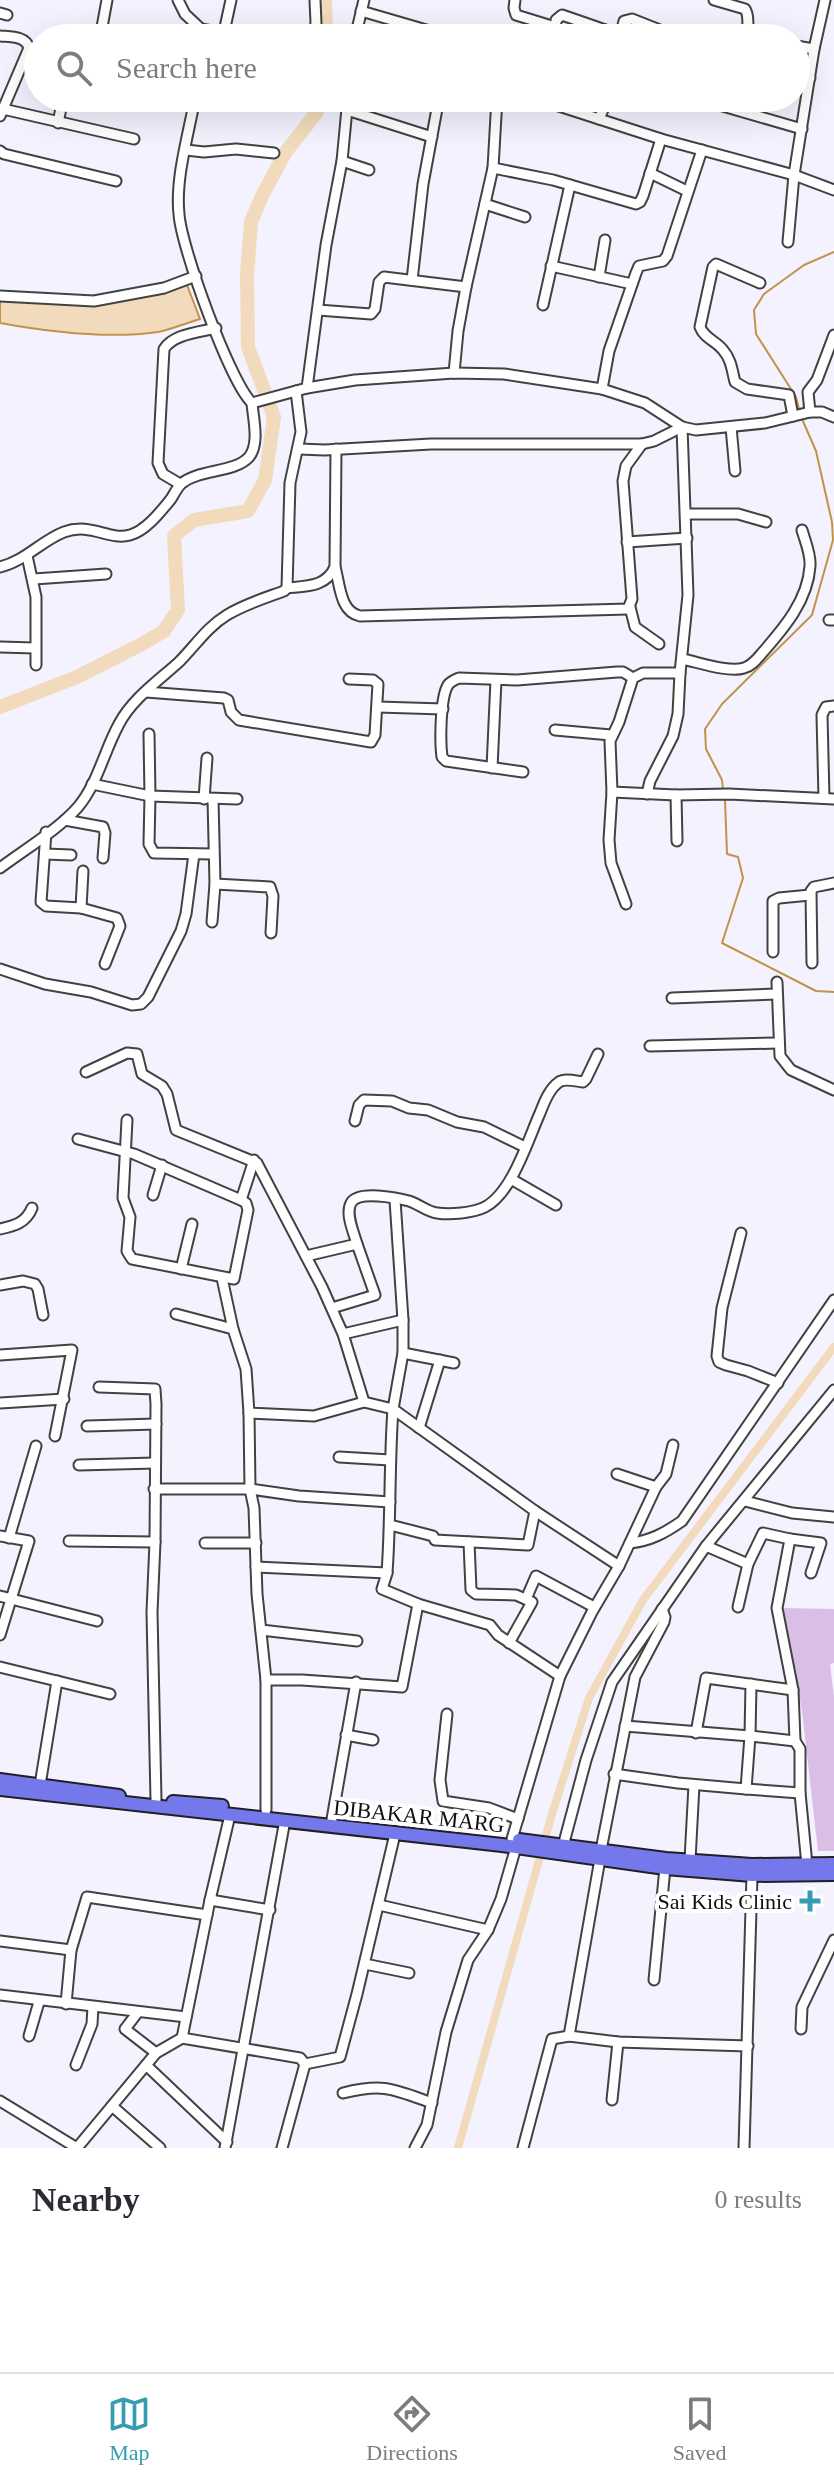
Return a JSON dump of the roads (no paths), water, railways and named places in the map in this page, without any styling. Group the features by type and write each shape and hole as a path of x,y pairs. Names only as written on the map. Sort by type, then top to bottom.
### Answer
{"main road":[{"name":"DIBAKAR MARG","path":"0,1780 276,1815 395,1834 514,1843"},
{"name":"DIBAKAR MARG","path":"0,1789 230,1815 332,1819 600,1854 752,1865 834,1864"},
{"name":"DIBAKAR MARG","path":"600,1854 665,1868 752,1875 834,1874"}],"street":[{"path":"103,24 107,0"},
{"path":"178,0 194,24"},
{"path":"226,24 231,0"},
{"path":"315,0 316,24"},
{"path":"358,24 364,0"},
{"path":"515,0 516,15 545,24"},
{"path":"714,0 745,9 747,24"},
{"path":"810,78 825,0"},
{"path":"361,11 405,24"},
{"path":"556,24 559,17 566,16 589,24"},
{"path":"623,24 632,19 645,24"},
{"path":"0,36 24,40"},
{"path":"810,48 814,49"},
{"path":"24,60 2,112 134,139"},
{"path":"58,123 60,112"},
{"path":"0,567 75,529 97,530 119,537 131,535 153,518 180,484 239,464 249,457 254,440 254,403 243,393 233,373 186,249 178,214 193,112"},
{"path":"307,388 347,112"},
{"path":"353,112 432,137"},
{"path":"412,280 423,184 436,112"},
{"path":"454,373 466,287 493,168 496,112"},
{"path":"577,112 661,139 794,175 834,190"},
{"path":"599,119 602,112"},
{"path":"743,112 802,129"},
{"path":"788,242 794,175 805,112"},
{"path":"493,168 636,204 640,202 661,139"},
{"path":"186,150 236,149 274,153"},
{"path":"602,389 609,351 639,266 663,261 667,256 702,150"},
{"path":"0,151 116,181"},
{"path":"342,161 369,170"},
{"path":"650,173 687,191"},
{"path":"543,305 570,185"},
{"path":"485,204 525,217"},
{"path":"599,277 605,240"},
{"path":"760,283 716,264 700,327 704,335 726,354 739,386 789,395 801,414"},
{"path":"551,266 632,284"},
{"path":"318,310 371,314 375,309 381,278 466,287"},
{"path":"0,296 94,301 197,279"},
{"path":"180,484 163,474 158,463 164,349 170,341 214,325"},
{"path":"801,414 834,335"},
{"path":"254,403 285,393 355,380 454,373 504,374 602,389 645,403 682,427 696,430 822,412 834,417"},
{"path":"287,588 290,483 301,432 296,391"},
{"path":"299,449 431,444 642,444 682,427"},
{"path":"647,794 650,781 673,736 678,714 688,595 682,427"},
{"path":"731,427 735,471"},
{"path":"642,444 624,473 630,607 635,627 659,644"},
{"path":"336,449 335,567 348,611 360,616 621,611 630,607"},
{"path":"686,514 738,514 766,522"},
{"path":"682,659 729,669 751,665 784,629 798,607 811,561 802,530"},
{"path":"627,542 687,538"},
{"path":"27,556 36,597 36,665"},
{"path":"0,868 65,820 92,784 120,721 207,630 224,616 287,588 324,582 335,567"},
{"path":"34,579 106,574"},
{"path":"0,647 35,648"},
{"path":"523,772 446,761 442,757 443,709 448,686 454,680 617,672 633,678"},
{"path":"626,904 611,863 611,735 619,722 633,678 643,673 680,673"},
{"path":"146,692 224,698 239,720 371,742 375,735 379,688 376,681 349,679"},
{"path":"492,768 496,680"},
{"path":"612,792 829,799 822,715 826,707 834,706"},
{"path":"378,707 443,709"},
{"path":"555,730 611,735"},
{"path":"149,734 150,850 154,853 213,854"},
{"path":"207,758 215,884 212,922"},
{"path":"92,784 150,796 237,799"},
{"path":"676,795 677,841"},
{"path":"65,820 103,827 103,858"},
{"path":"46,832 41,902 46,906 81,908 119,921 120,926 105,964"},
{"path":"45,854 71,855"},
{"path":"0,969 45,984 91,992 132,1005 141,1004 148,997 181,931 194,854"},
{"path":"81,908 83,871"},
{"path":"812,963 810,895 814,887 834,883"},
{"path":"215,884 270,887 273,896 271,933"},
{"path":"773,952 773,901 810,895"},
{"path":"777,982 778,1043 784,1064 834,1090"},
{"path":"672,998 777,994"},
{"path":"650,1046 778,1043"},
{"path":"86,1072 127,1053 137,1054 142,1074 162,1086 167,1094 176,1130 254,1160 260,1166 332,1308 364,1402"},
{"path":"332,1308 375,1295 350,1221 350,1203 356,1197 362,1195 411,1202 437,1213 479,1209 495,1200 511,1179 552,1090 563,1080 583,1082 598,1054"},
{"path":"355,1121 359,1105 364,1100 392,1101 409,1108 428,1110 457,1122 484,1127 525,1147"},
{"path":"78,1139 124,1151 162,1165 246,1203 248,1210 235,1276 230,1280 132,1259 128,1255 131,1223 123,1198 124,1151 127,1120"},
{"path":"241,1200 254,1160"},
{"path":"153,1195 162,1165"},
{"path":"511,1179 556,1205"},
{"path":"395,1200 403,1353 393,1409 390,1525 387,1573 382,1589 418,1604 490,1625 498,1635 560,1676"},
{"path":"0,1229 22,1222 32,1208"},
{"path":"181,1269 192,1224"},
{"path":"741,1233 722,1308 717,1356 719,1362 778,1383"},
{"path":"306,1256 357,1244"},
{"path":"222,1278 246,1369 250,1489 254,1508 276,1815 270,1910 226,2145"},
{"path":"0,1285 23,1281 35,1284 43,1315"},
{"path":"630,1543 645,1542 682,1521 834,1300"},
{"path":"176,1314 233,1329"},
{"path":"343,1334 403,1320"},
{"path":"0,1355 72,1350 55,1436"},
{"path":"403,1353 454,1363"},
{"path":"419,1428 440,1360"},
{"path":"99,1387 155,1389 152,1612 156,1800"},
{"path":"558,1849 612,1682 706,1546 834,1390"},
{"path":"0,1403 64,1399"},
{"path":"249,1413 314,1416 364,1402 393,1409 535,1511 619,1566"},
{"path":"87,1426 156,1424"},
{"path":"415,2148 427,2125 446,2032 468,1960 488,1930 501,1899 518,1819 560,1676 594,1607 619,1566 656,1487 666,1474 673,1445"},
{"path":"0,1635 29,1541 4,1537 36,1446"},
{"path":"339,1457 390,1460"},
{"path":"79,1465 155,1463"},
{"path":"617,1474 656,1487"},
{"path":"154,1489 250,1489 299,1496 390,1502"},
{"path":"745,1501 792,1513 834,1517"},
{"path":"390,1525 433,1536 435,1540 528,1545 535,1511"},
{"path":"738,1607 748,1564 763,1533 821,1543 811,1573"},
{"path":"790,1539 777,1608 793,1690 795,1741 800,1749 800,1793 807,1865"},
{"path":"69,1541 155,1542"},
{"path":"469,1542 471,1590 476,1594 516,1595 532,1602 509,1643"},
{"path":"205,1543 256,1543"},
{"path":"706,1546 748,1564"},
{"path":"256,1567 387,1573"},
{"path":"526,1599 536,1576 594,1607"},
{"path":"0,1596 97,1621"},
{"path":"266,1680 356,1682 402,1687 418,1604"},
{"path":"569,2036 614,1774 635,1677 665,1619 662,1609"},
{"path":"261,1630 357,1641"},
{"path":"0,1667 110,1694"},
{"path":"696,1733 706,1678 793,1690"},
{"path":"40,1785 57,1681"},
{"path":"332,1819 356,1682"},
{"path":"746,1789 751,1684"},
{"path":"447,1714 440,1780 443,1801 489,1808 518,1819"},
{"path":"625,1726 795,1741"},
{"path":"346,1735 373,1740"},
{"path":"614,1774 694,1785 800,1793"},
{"path":"690,1860 694,1785"},
{"path":"182,2038 230,1815"},
{"path":"305,2064 340,2057 395,1834"},
{"path":"654,1980 665,1868"},
{"path":"744,2148 752,1875"},
{"path":"66,2004 71,1950 87,1897 207,1915"},
{"path":"210,1900 270,1910"},
{"path":"379,1905 488,1930"},
{"path":"801,2029 802,2007 834,1940"},
{"path":"0,1941 71,1950"},
{"path":"365,1964 409,1973"},
{"path":"0,1995 186,2017"},
{"path":"29,2036 39,2002"},
{"path":"76,2065 92,2024 93,2007"},
{"path":"138,2012 125,2029 156,2053"},
{"path":"523,2148 552,2039 569,2036 618,2042 748,2046"},
{"path":"0,2101 77,2148 156,2053 182,2038 300,2058 305,2064"},
{"path":"612,2100 618,2042"},
{"path":"282,2148 305,2064"},
{"path":"146,2065 226,2145"},
{"path":"343,2093 370,2086 392,2088 432,2103"},
{"path":"112,2106 160,2148"}],"waterway":[{"path":"325,0 326,24"},
{"path":"0,707 77,677 164,631 178,610 174,536 194,520 248,511 265,480 274,417 248,347 247,274 251,222 285,153 317,112"},
{"path":"799,409 796,397 756,334 754,310 764,294 804,265 834,252"},
{"path":"723,790 722,780 706,749 705,729 722,704 812,615 833,540 816,451 802,419"},
{"path":"725,800 727,854 738,857 743,878 722,943 816,991 834,992"},
{"path":"458,2148 552,1814 589,1698 643,1600 834,1347"}],"place":[{"name":"Sai Kids Clinic","path":"810,1901"}]}
